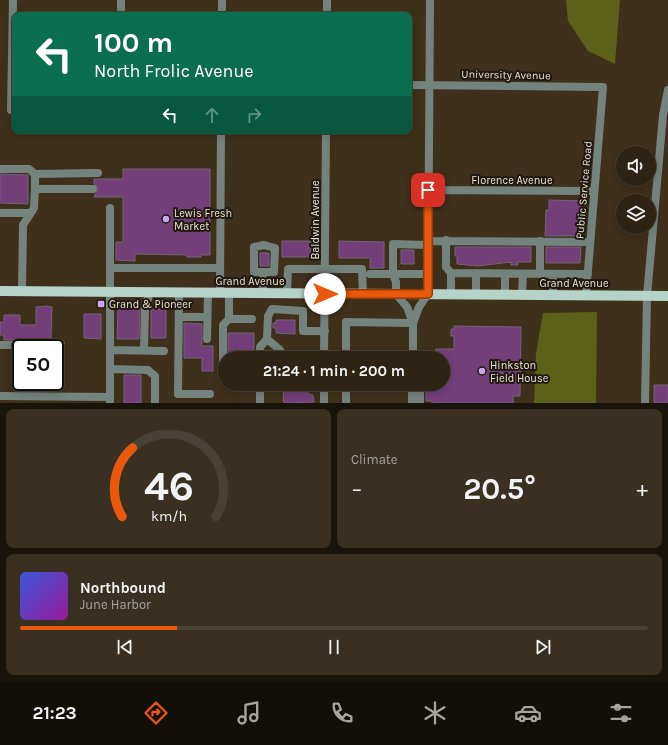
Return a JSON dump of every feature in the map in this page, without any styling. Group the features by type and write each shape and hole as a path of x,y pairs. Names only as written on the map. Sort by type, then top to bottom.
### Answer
{"main road":[{"name":"Grand Avenue","path":"0,291 668,296"}],"street":[{"path":"13,0 13,12"},
{"path":"121,0 121,12"},
{"path":"222,0 222,12"},
{"path":"327,0 327,12"},
{"path":"413,351 413,323 416,312 428,294 429,274 428,190 430,0"},
{"path":"11,110 12,55"},
{"name":"University Avenue","path":"412,85 603,87"},
{"name":"Public Service Road","path":"586,295 603,87"},
{"path":"645,403 647,296 658,174 665,128 663,115 668,90"},
{"path":"221,134 220,268 230,319"},
{"name":"Baldwin Avenue","path":"324,351 326,134"},
{"path":"0,169 29,169 35,174 98,173"},
{"path":"22,291 23,225 34,208 35,174"},
{"path":"658,174 668,174"},
{"path":"35,189 93,189"},
{"name":"Florence Avenue","path":"428,190 594,191"},
{"path":"0,396 110,400 110,208"},
{"path":"0,213 30,213"},
{"path":"446,240 446,267 451,273 451,294"},
{"path":"413,323 407,308 396,294 396,282 393,274 393,244 429,243 446,240 590,242"},
{"path":"540,241 540,274"},
{"path":"110,268 220,268"},
{"path":"288,293 288,269 362,269 363,294"},
{"path":"263,272 263,293"},
{"path":"451,273 588,274"},
{"path":"476,273 476,295"},
{"path":"370,274 429,274"},
{"path":"505,274 505,295"},
{"path":"522,295 523,274"},
{"path":"553,274 553,295"},
{"path":"144,350 145,308 150,292"},
{"path":"179,292 178,394 210,394"},
{"path":"207,339 208,293"},
{"path":"260,351 260,347 268,339 268,316 272,309 303,311 303,331 325,331"},
{"path":"179,317 208,317"},
{"path":"223,351 223,325 230,319 252,320"},
{"path":"346,351 346,322 413,323"},
{"path":"268,339 280,350"},
{"path":"0,345 12,345"},
{"path":"110,350 164,351"},
{"path":"110,369 148,370 152,372 155,376 155,403"},
{"path":"260,391 260,403"},
{"path":"324,391 324,403"},
{"path":"346,391 346,403"},
{"path":"412,391 412,403"},
{"path":"420,391 420,403"}],"green space":[{"path":"566,0 620,0 615,64 588,51 568,21"},
{"path":"597,312 596,403 534,403 536,353 543,313"}],"building":[{"name":"Lewis Fresh Market","path":"123,169 210,169 210,255 201,255 201,257 187,257 187,255 135,254 135,261 116,260 116,242 123,242 123,197 94,197 98,189 94,184 94,179 123,179"},
{"path":"0,174 28,175 28,204 0,203"},
{"path":"549,200 585,201 582,229 578,229 578,236 545,236 546,210 549,210"},
{"path":"282,241 311,241 311,257 282,257"},
{"path":"339,241 384,242 384,268 370,268 370,258 339,258"},
{"path":"455,247 531,247 531,262 518,262 518,265 511,265 511,262 478,266 457,264"},
{"path":"546,247 581,247 580,263 546,263"},
{"path":"401,250 414,250 414,264 401,264"},
{"path":"260,253 269,253 269,266 260,266"},
{"path":"36,307 52,307 51,338 4,340 4,335 0,335 0,322 4,322 4,315 20,315 20,325 36,325"},
{"path":"118,308 140,308 139,339 117,339"},
{"path":"151,309 166,310 166,338 151,338"},
{"path":"84,314 101,314 101,339 84,338"},
{"path":"276,320 295,320 295,334 276,333 276,328 273,328 273,323 276,323"},
{"path":"184,323 202,324 202,346 213,346 213,371 202,371 202,358 184,358"},
{"name":"Hinkston Field House","path":"454,326 521,327 520,396 513,396 513,403 432,403 432,401 426,401 426,391 450,391 450,351 436,351 436,349 454,349 454,336 451,336 451,329 454,329"},
{"path":"228,333 254,333 254,351 228,351"},
{"path":"124,375 141,375 141,403 124,403"},
{"path":"654,385 668,385 668,403 654,403"},
{"path":"284,391 308,391 308,394 313,395 314,402 285,403 283,401"}],"place":[{"name":"Lewis Fresh Market","path":"166,219"},
{"name":"Grand & Pioneer","path":"101,304"},
{"name":"Hinkston Field House","path":"482,371"}],"route":[{"path":"325,294 428,294 428,190"}]}
